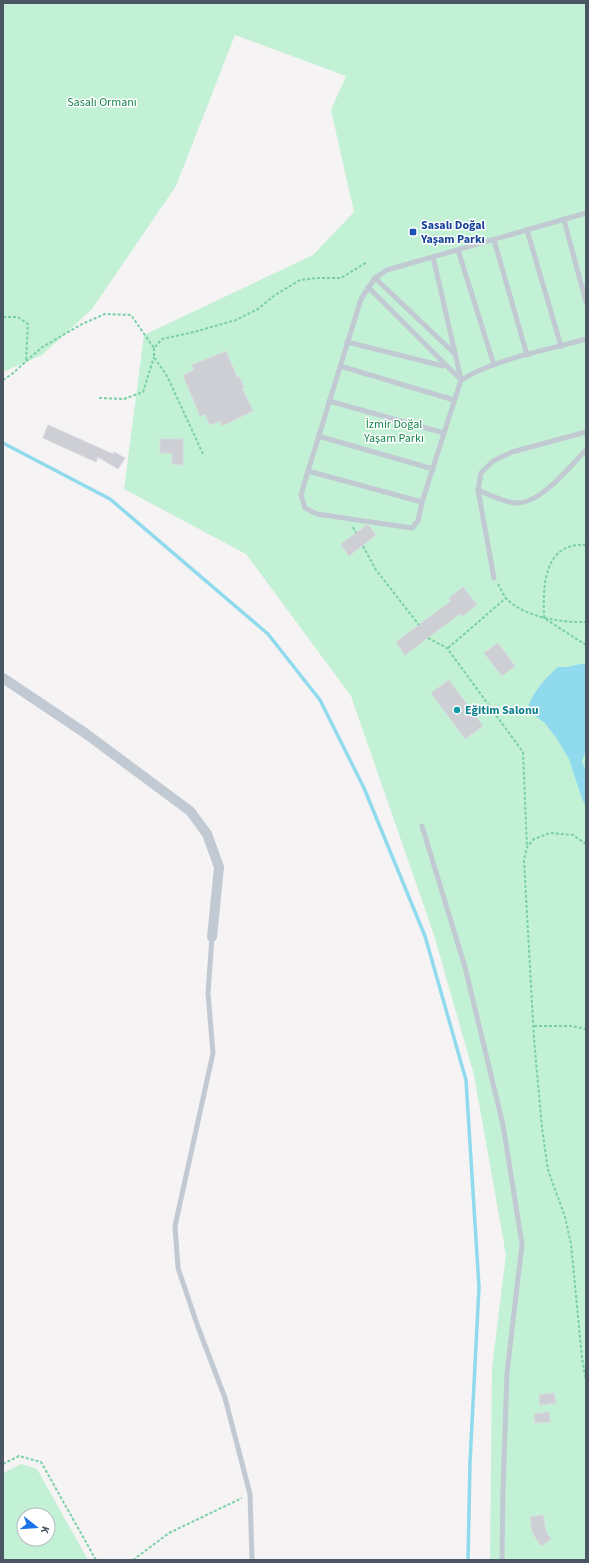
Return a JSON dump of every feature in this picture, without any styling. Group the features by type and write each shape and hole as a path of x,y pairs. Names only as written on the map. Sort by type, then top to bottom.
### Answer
{"street":[{"path":"3,678 85,733 190,811 207,834 219,867 212,937"}],"lane":[{"path":"433,257 461,380 422,502 418,521 412,528 317,514 304,508 301,495 329,400 361,299 375,278 387,270 586,213"},
{"path":"564,220 586,302"},
{"path":"527,230 561,346"},
{"path":"494,240 527,355"},
{"path":"458,250 494,365"},
{"path":"375,278 454,353"},
{"path":"368,287 445,366 461,380"},
{"path":"461,380 475,372 494,365 586,339"},
{"path":"347,342 445,366"},
{"path":"340,366 454,400"},
{"path":"329,400 444,433"},
{"path":"494,578 478,490 481,473 493,461 512,452 586,432"},
{"path":"318,436 433,469"},
{"path":"478,490 502,500 517,503 531,500 545,491 586,450"},
{"path":"308,471 422,502"},
{"path":"422,826 465,967 503,1125 522,1244 507,1373 502,1560"},
{"path":"212,937 208,993 213,1053 175,1226 178,1268 198,1327 225,1398 250,1494 252,1560"}],"path":[{"path":"154,348 162,339 206,329 242,317 258,309 275,295 300,280 341,278 367,262"},
{"path":"3,380 41,348 82,324 105,314 131,315 154,348 154,357 143,392 124,399 99,398"},
{"path":"3,317 18,317 28,324 26,362"},
{"path":"154,357 167,376 203,454"},
{"path":"544,618 543,600 550,562 559,552 577,545 586,545"},
{"path":"363,546 376,570 419,625"},
{"path":"494,578 506,598 519,608 544,618 586,645"},
{"path":"447,648 506,598"},
{"path":"544,618 577,623 586,622"},
{"path":"428,638 447,648 523,752 527,848 524,860 542,1128 548,1170 565,1217 571,1244 582,1358 586,1382"},
{"path":"527,848 534,839 550,833 573,835 586,844"},
{"path":"534,1026 572,1026 586,1029"},
{"path":"3,1464 19,1456 41,1462 96,1560"},
{"path":"133,1560 169,1533 250,1494"}],"green space":[{"name":"İzmir Doğal Yaşam Parkı","path":"3,3 586,3 586,1560 490,1560 492,1368 506,1255 474,1075 434,935 351,696 246,554 124,489 144,335 313,255 354,212 331,110 346,76 235,35 176,186 92,309 42,355 3,372"},
{"path":"21,1464 37,1469 88,1560 3,1560 3,1473"}],"water":[{"path":"586,664 586,750 582,762 585,768 586,806 582,799 569,759 557,739 545,723 527,710 532,697 558,667 567,667"}],"building":[{"path":"226,351 237,377 239,377 244,387 242,388 253,411 222,426 220,421 210,425 205,414 200,416 183,375 194,370 192,365"},
{"path":"48,425 125,458 118,469 98,457 96,462 43,438"},
{"path":"160,439 183,439 183,465 172,464 172,453 160,453"},
{"path":"367,525 376,535 349,556 341,544"},
{"path":"463,587 477,605 462,616 461,613 405,655 396,642 451,601 449,598"},
{"path":"498,643 515,666 502,676 484,653"},
{"name":"Eğitim Salonu","path":"449,680 483,726 465,739 431,693"},
{"path":"554,1393 556,1403 540,1405 539,1395"},
{"path":"549,1412 550,1422 535,1423 534,1414"},
{"path":"543,1515 546,1532 551,1539 541,1546 532,1532 530,1517"}],"waterway":[{"path":"3,443 110,499 268,634 320,700 364,788 425,936 466,1080 479,1287 470,1462 468,1560"}],"place":[{"name":"Sasalı Doğal Yaşam Parkı","path":"413,232"},
{"name":"Eğitim Salonu","path":"457,710"}],"park label":[{"name":"Sasalı Ormanı","path":"102,102"}]}
